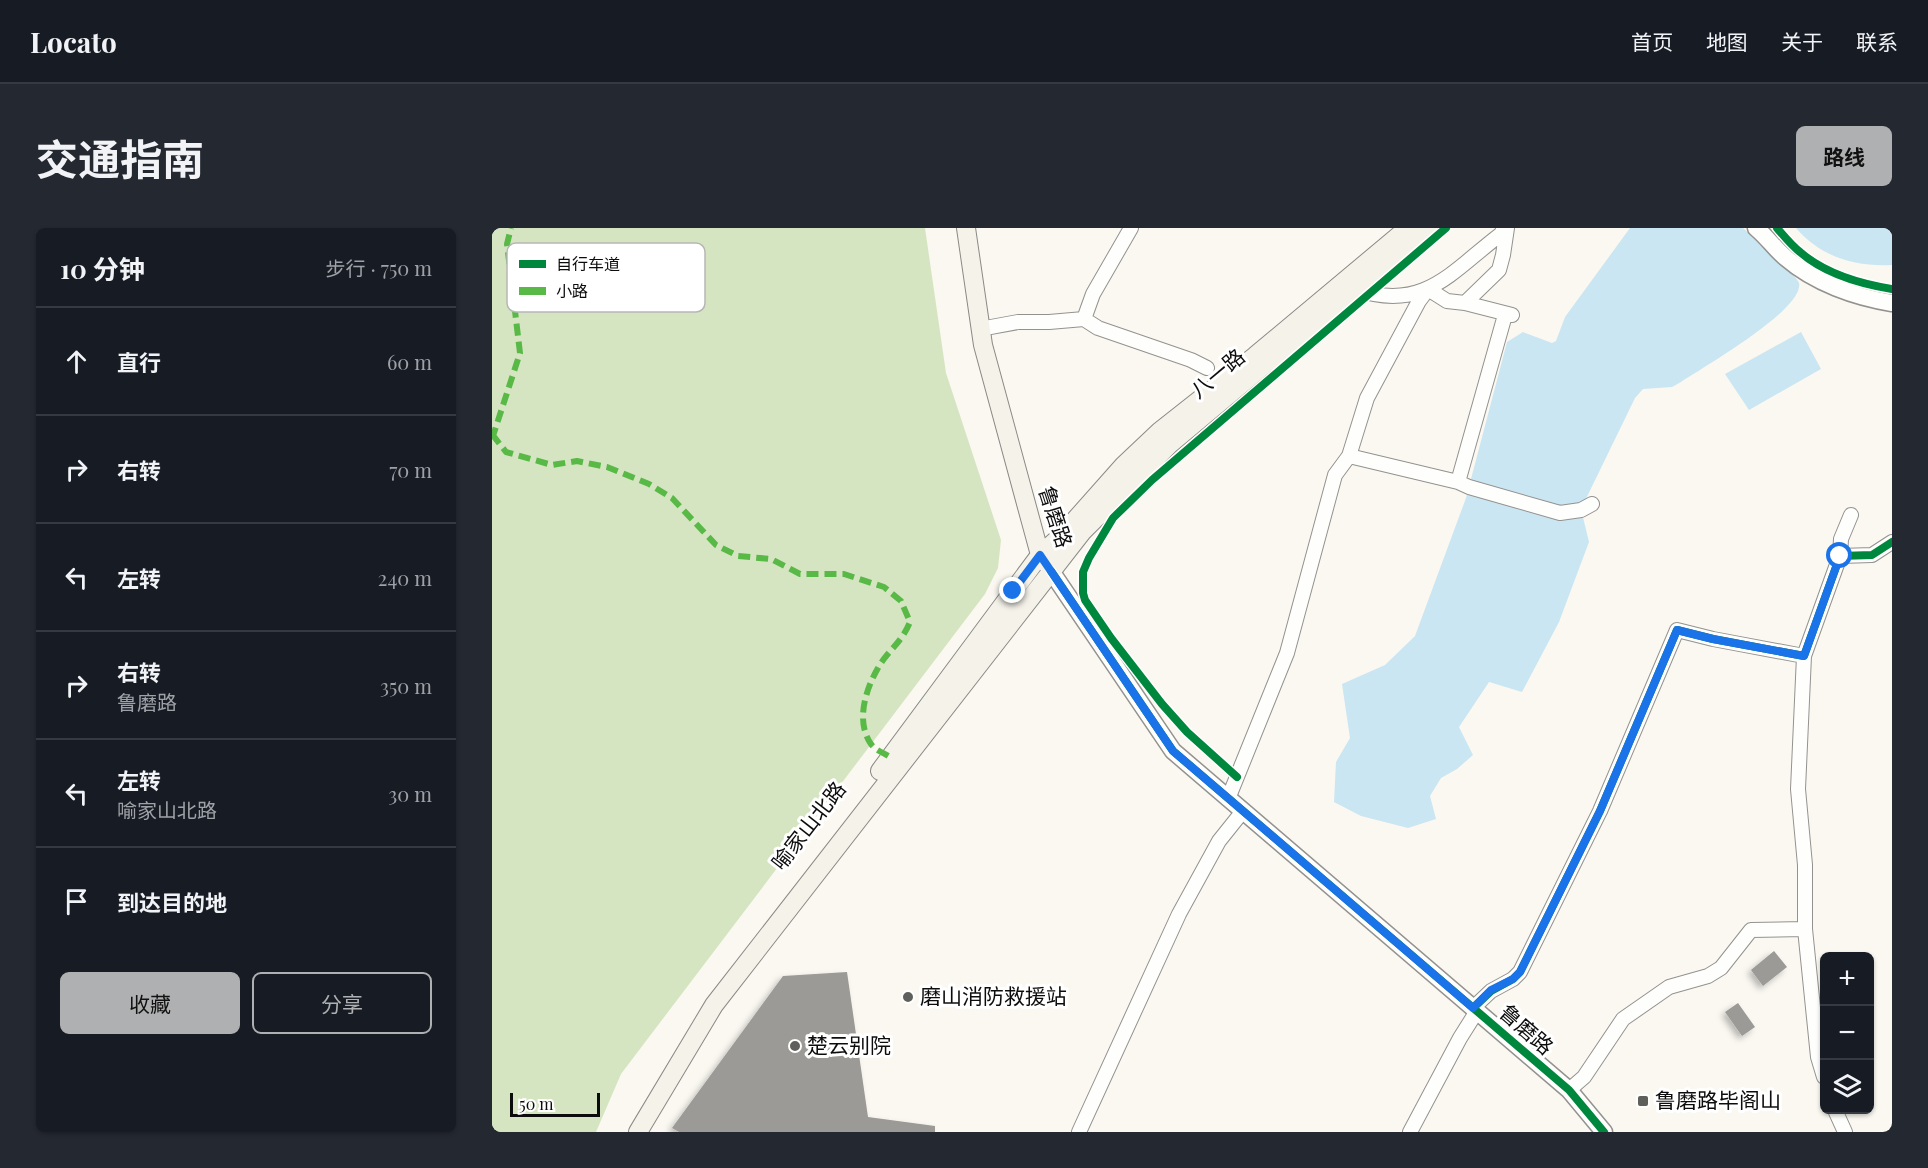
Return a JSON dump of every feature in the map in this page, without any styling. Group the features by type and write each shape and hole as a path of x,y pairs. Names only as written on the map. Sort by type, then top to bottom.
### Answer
{"main road":[{"name":"鲁磨路","path":"966,228 983,345 1040,555 1051,571"},
{"name":"八一路","path":"1040,555 1060,537 1124,465 1160,431 1255,356 1408,228"},
{"name":"八一路","path":"1051,571 1082,532 1170,443 1428,228"},
{"name":"喻家山北路","path":"625,1132 705,999 862,795 1040,555"},
{"name":"喻家山北路","path":"638,1132 714,1005 1051,571"}],"street":[{"path":"1084,319 1093,294 1131,228"},
{"path":"1355,289 1381,296 1398,297 1416,294 1447,278 1501,234 1505,228"},
{"path":"1465,303 1499,270 1503,255 1505,228"},
{"path":"1756,228 1786,258 1814,278 1840,289 1892,303"},
{"path":"1428,289 1447,301 1465,303 1508,315 1458,482"},
{"path":"1228,799 1287,653 1335,476 1350,456 1367,398 1419,301 1428,289"},
{"path":"980,329 1018,322 1084,319 1098,328 1191,360 1206,368"},
{"path":"1350,456 1458,482 1560,513 1581,510 1592,504"},
{"path":"1820,1064 1805,929 1805,865 1798,789 1804,656 1840,556 1841,539 1851,515"},
{"path":"1840,556 1872,555 1892,542"},
{"name":"鲁磨路","path":"1051,571 1173,751 1569,1090 1604,1132"},
{"path":"1410,1132 1475,1010 1491,990 1513,979 1520,972 1600,811 1677,630 1804,656"},
{"path":"1079,1132 1179,914 1219,841 1243,811"},
{"path":"1569,1090 1584,1077 1623,1019 1669,987 1708,976 1721,968 1752,930 1805,929"},
{"path":"1837,1114 1845,1132"}],"green space":[{"path":"492,228 925,228 946,373 1001,540 998,568 985,594 621,1074 596,1132 492,1132"}],"water":[{"path":"1630,228 1743,228 1796,279 1799,283 1797,294 1770,322 1709,364 1672,387 1643,389 1635,398 1581,509 1589,542 1559,622 1522,692 1489,682 1459,727 1473,755 1457,769 1441,778 1430,796 1436,819 1408,828 1361,816 1334,802 1336,762 1350,738 1342,684 1385,665 1415,636 1466,498 1507,342 1523,332 1552,343 1556,341 1565,317"},
{"path":"1796,228 1892,228 1892,265 1865,264 1840,258 1816,246"},
{"path":"1801,332 1821,369 1749,410 1725,374"}],"building":[{"path":"1774,951 1787,967 1763,986 1751,970"},
{"name":"楚云别院","path":"847,972 868,1117 935,1126 935,1132 679,1132 672,1128 783,976"},
{"path":"1738,1003 1755,1027 1742,1036 1725,1012"}],"marked path":[{"path":"507,243 511,228"},
{"path":"492,439 520,353 515,312"},
{"path":"492,434 506,452 552,465 577,461 607,467 649,484 672,498 716,545 738,556 771,559 800,574 844,574 884,587 901,601 910,622 903,636 874,676 866,695 863,715 866,735 871,744 890,757"}],"cycle path":[{"path":"1237,777 1187,732 1162,704 1111,638 1085,600 1083,572 1113,518 1152,480 1446,228"},
{"path":"1777,228 1797,249 1831,272 1856,281 1892,289"},
{"path":"1473,1008 1491,991 1513,979 1520,972 1600,811 1677,630 1804,656 1840,556 1872,555 1892,542"},
{"path":"1051,571 1173,751 1569,1090 1604,1132"}],"place":[{"name":"磨山消防救援站","path":"908,997"},
{"name":"楚云别院","path":"795,1046"},
{"name":"鲁磨路毕阁山","path":"1643,1101"}],"route":[{"path":"1013,591 1040,555 1173,751 1473,1008 1491,990 1513,979 1520,972 1600,811 1677,630 1804,656 1840,556"}]}
